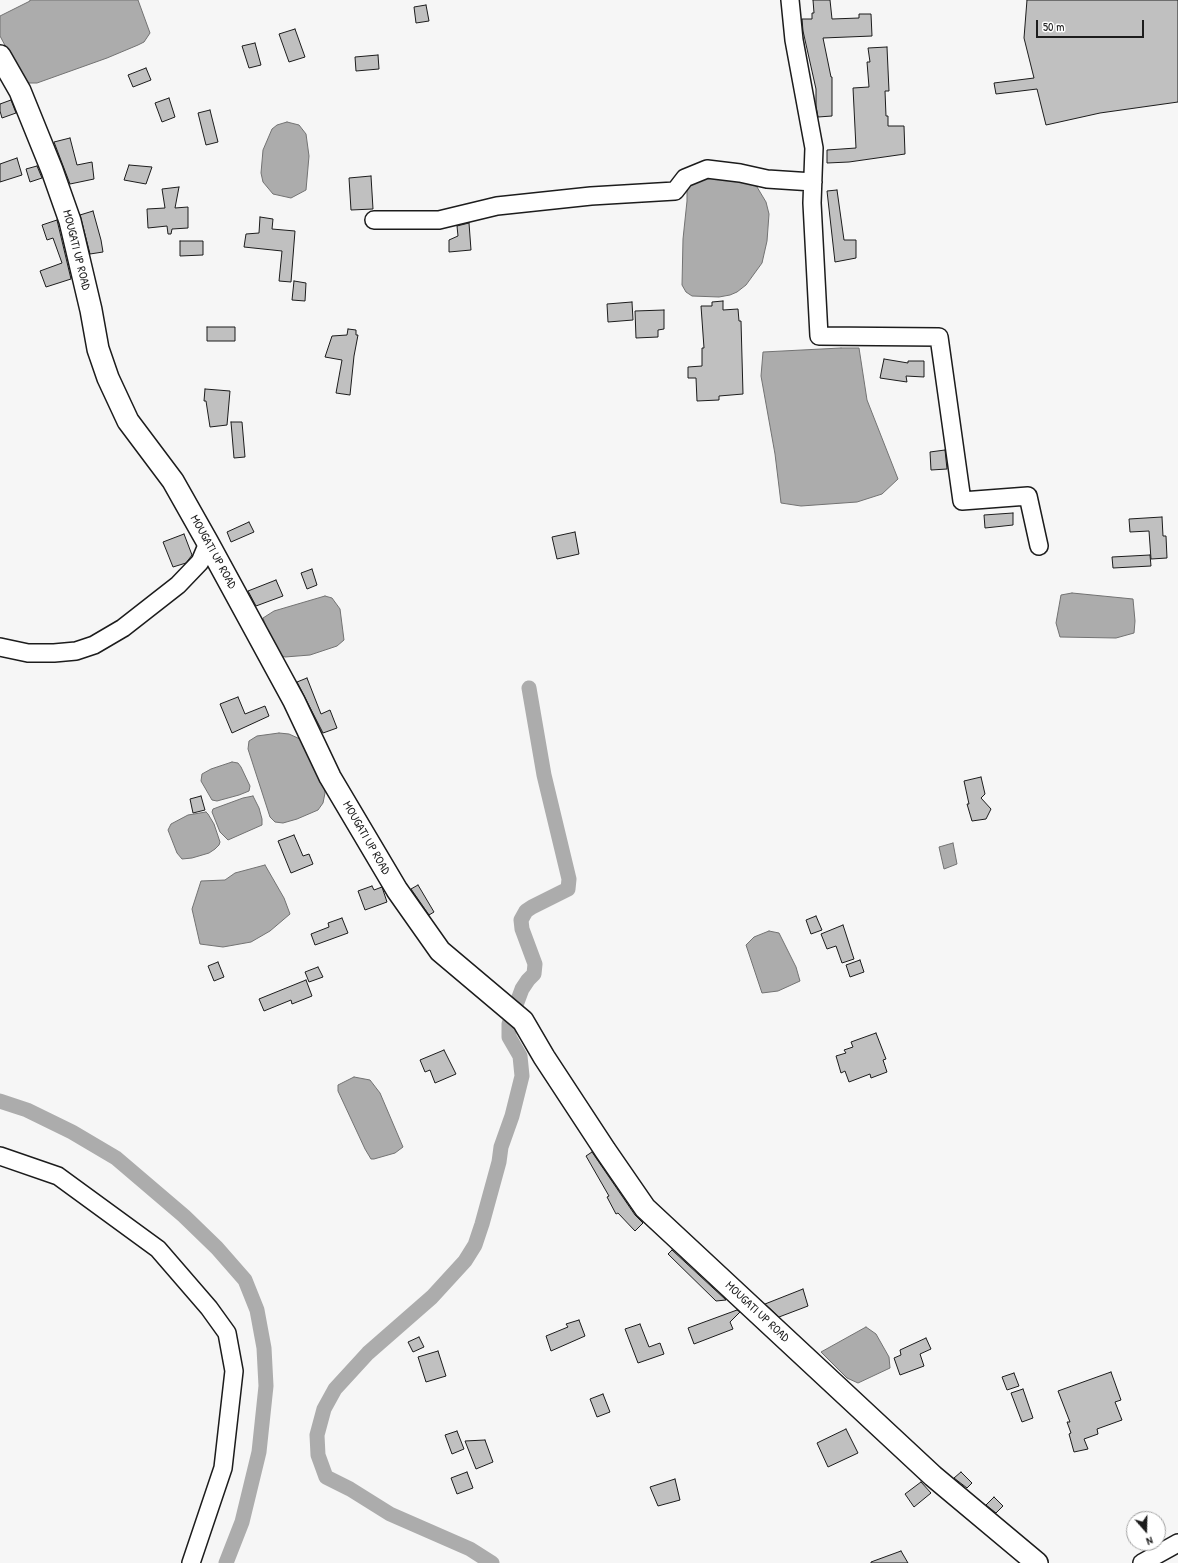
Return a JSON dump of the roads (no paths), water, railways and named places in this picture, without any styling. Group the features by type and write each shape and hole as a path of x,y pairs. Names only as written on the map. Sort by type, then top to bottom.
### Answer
{"street":[{"path":"790,0 794,40 814,148 812,203 819,336 939,337 962,501 1028,496 1038,546"},
{"name":"MOUGATI UP ROAD","path":"0,56 20,91 52,170 70,221 92,310 98,349 108,378 128,421 173,481 294,701 330,777 397,890 440,951 523,1020 548,1064 645,1208 933,1476 1037,1563"},
{"path":"374,220 439,220 498,206 590,196 675,191 684,178 707,169 740,173 768,179 813,182"},
{"path":"0,647 28,653 54,653 76,650 94,645 124,628 178,585 200,562 208,543"},
{"path":"0,1156 58,1176 158,1250 209,1308 227,1333 234,1372 223,1468 191,1563"},
{"path":"1142,1563 1178,1543"}],"waterway":[{"path":"492,1563 470,1549 390,1514 350,1489 326,1477 318,1455 317,1435 324,1409 335,1389 368,1353 432,1297 465,1261 475,1245 482,1224 499,1162 501,1147 512,1116 522,1076 520,1056 509,1037 509,1024 522,989 534,974 535,964 522,929 521,920 526,911 532,907 568,889 569,879 544,775 529,688"},
{"path":"0,1101 27,1110 72,1132 116,1158 184,1216 217,1248 245,1280 257,1310 264,1348 266,1386 259,1452 242,1522 226,1563"}]}
